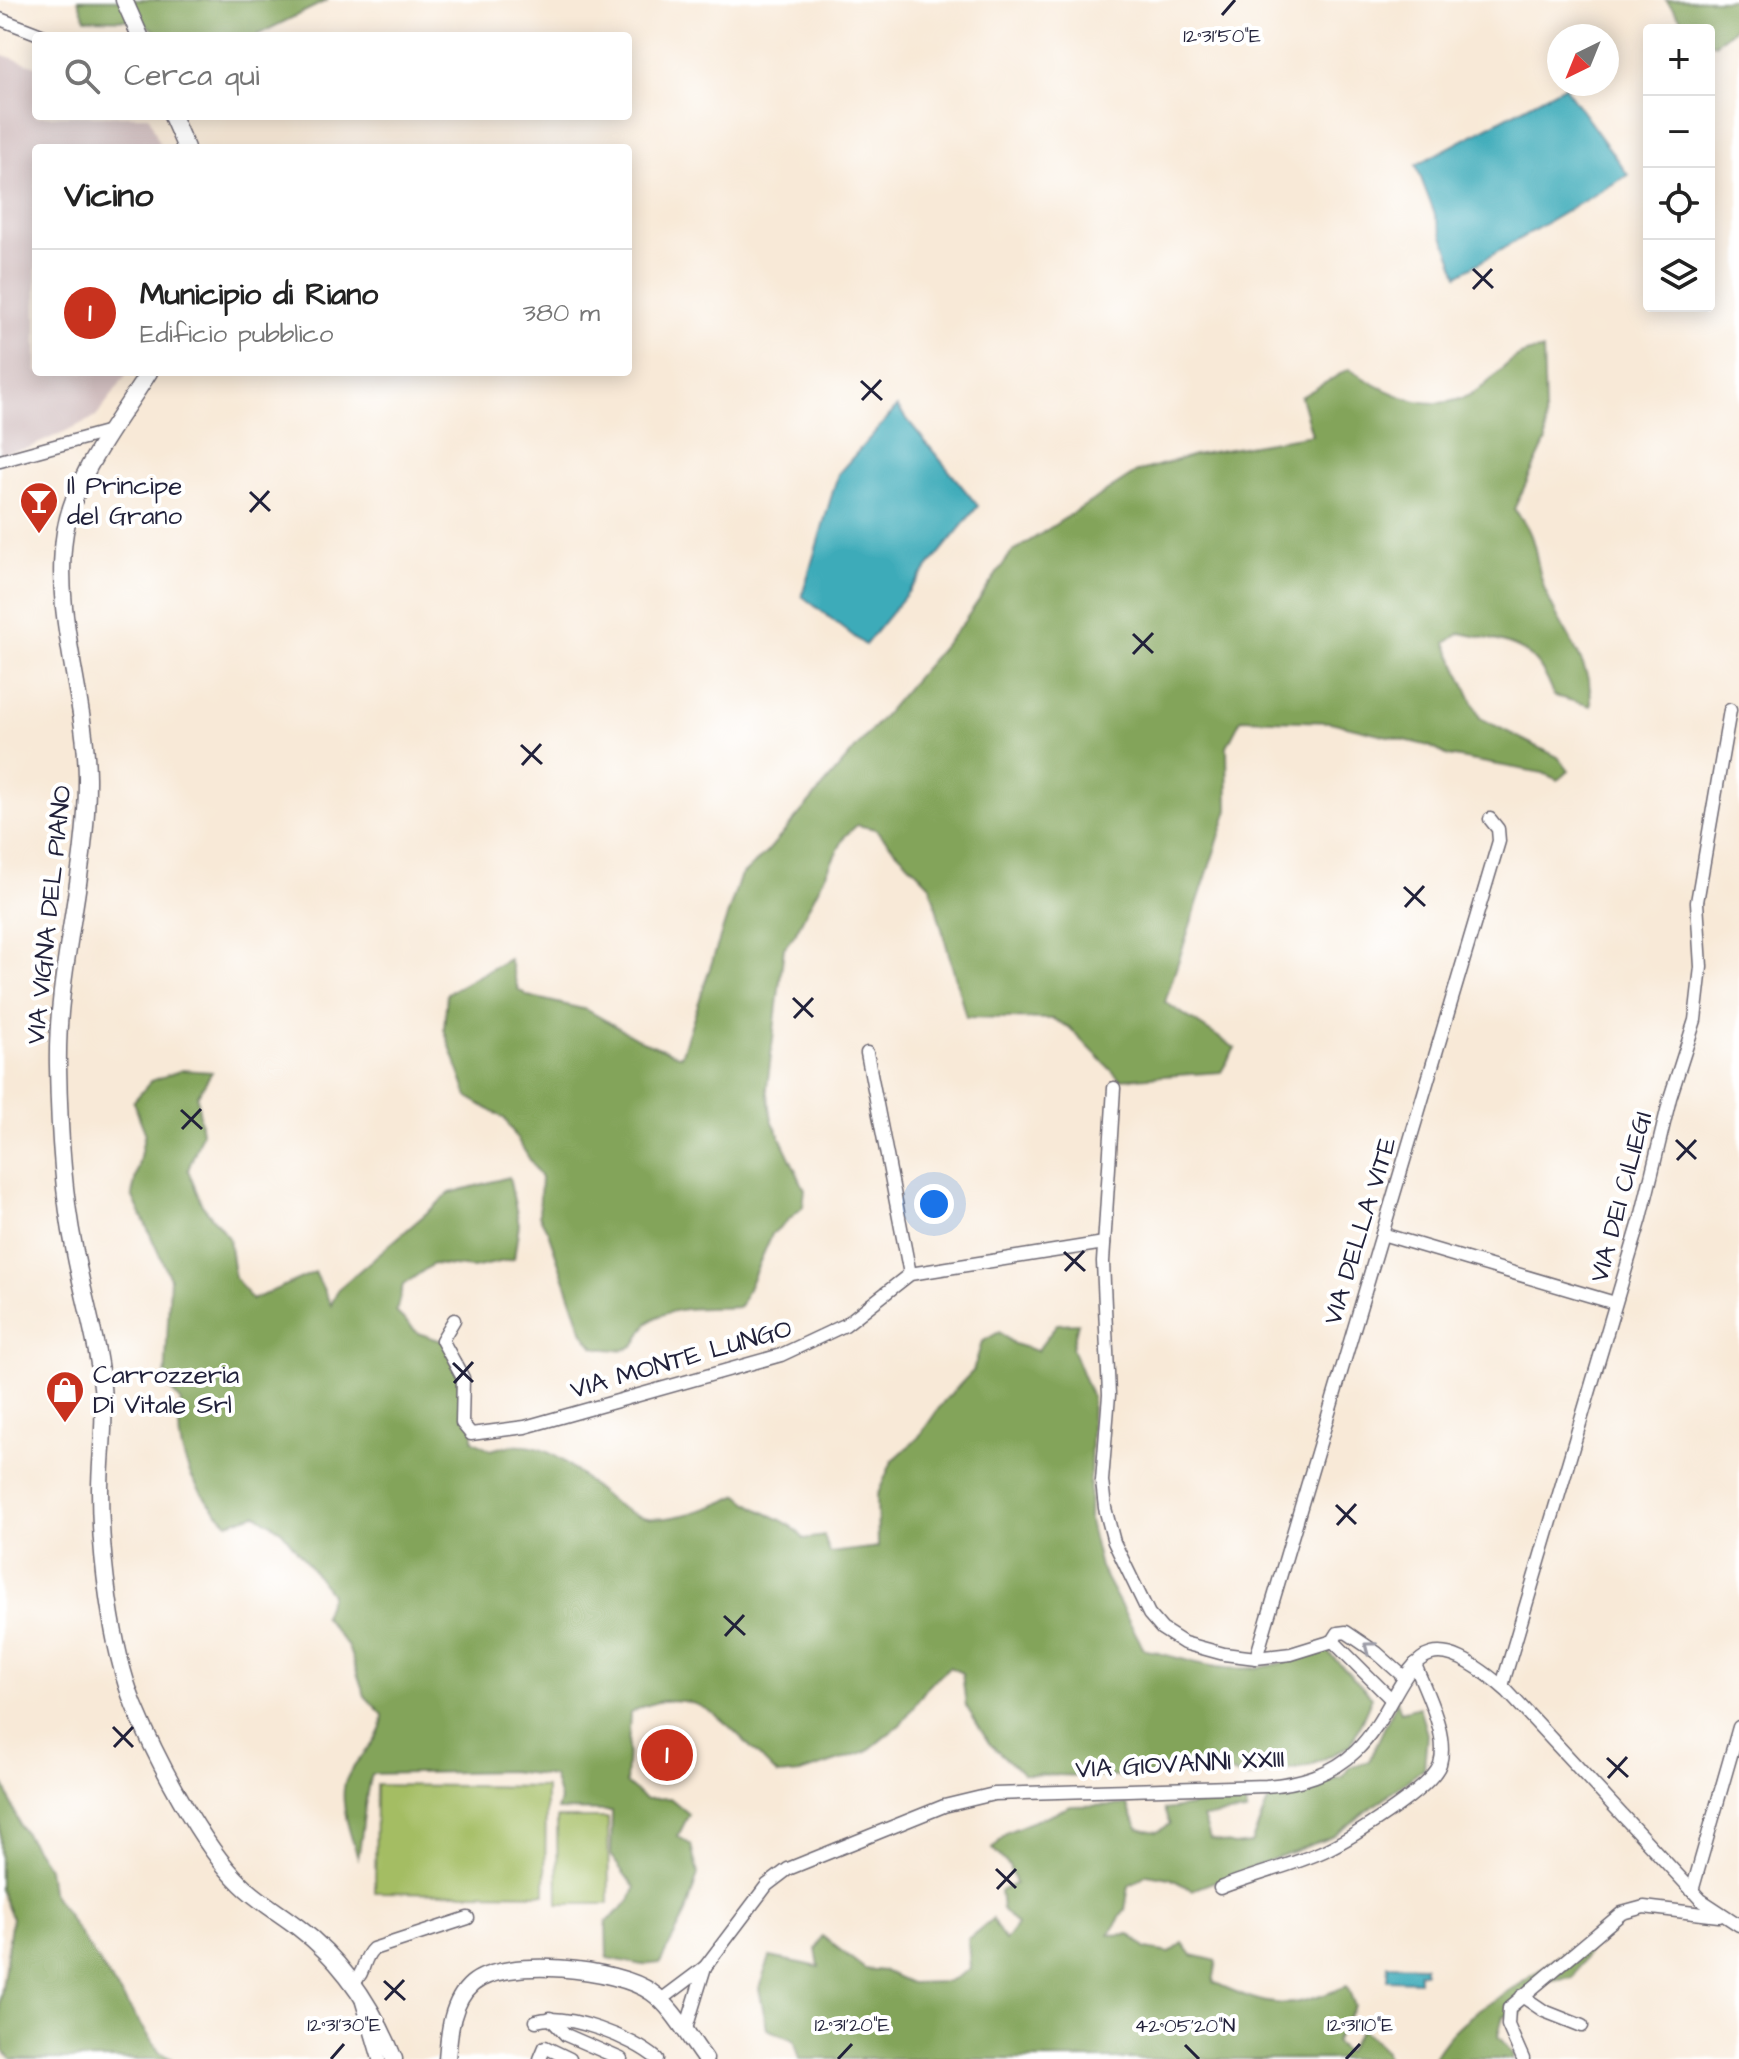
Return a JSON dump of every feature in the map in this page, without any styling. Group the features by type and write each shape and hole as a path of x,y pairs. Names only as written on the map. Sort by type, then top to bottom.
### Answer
{"main road":[{"path":"124,0 138,32"},
{"path":"174,120 184,144"},
{"name":"VIA VIGNA DEL PIANO","path":"146,376 110,431 76,497 63,554 68,627 85,740 87,790 79,884 61,1000 58,1068 70,1224 101,1376 101,1517 118,1644 131,1696 147,1734 219,1858 248,1891 309,1936 357,1986 394,2059"},
{"path":"447,2059 451,2030 461,1997 473,1983 491,1974 532,1969 592,1973 639,1986 661,2000 705,2059"}],"street":[{"path":"0,19 34,32"},
{"path":"0,461 110,431"},
{"name":"VIA DEI CILIEGI","path":"1502,1686 1641,1218 1670,1098 1695,1020 1701,961 1697,902 1730,710"},
{"name":"VIA DELLA VITE","path":"1256,1658 1499,841 1498,829 1490,819"},
{"path":"867,1053 910,1274"},
{"path":"1114,1088 1104,1243 1103,1328 1109,1405 1103,1489 1114,1542 1139,1597 1162,1629 1184,1643 1213,1652 1256,1658 1291,1654 1333,1641 1338,1633 1351,1634 1404,1677"},
{"path":"1382,1234 1615,1303"},
{"name":"VIA MONTE LUNGO","path":"454,1320 442,1340 462,1374 462,1425 471,1434 525,1427 781,1355 845,1325 910,1274 1104,1243"},
{"path":"1333,1641 1390,1698"},
{"path":"1220,1888 1335,1845 1415,1793 1433,1775 1441,1760 1439,1739 1415,1664 1429,1653 1443,1653 1475,1667 1502,1686 1692,1891 1722,1917 1739,1925"},
{"name":"VIA GIOVANNI XXIII","path":"661,2000 705,1967 764,1889 783,1872 944,1806 1003,1793 1266,1786 1303,1780 1338,1765 1358,1749 1415,1664"},
{"path":"1692,1891 1739,1727"},
{"path":"1523,2059 1506,2019 1509,2008 1617,1915 1633,1908 1722,1917"},
{"path":"379,2059 357,1986 373,1949 468,1918"},
{"name":"VIA GIOVANNI XXIII","path":"685,2032 705,1967"},
{"path":"1522,1996 1549,2013 1582,2026"},
{"path":"621,2059 566,2035 543,2019 595,2028 657,2059"},
{"path":"542,2053 570,2059"}],"shaded area":[{"path":"0,54 32,65 32,120 150,120 160,144 32,144 32,376 125,376 96,417 29,448 0,453"}],"green space":[{"path":"78,0 328,0 263,32 157,32 137,20 85,19"},
{"path":"1666,0 1739,0 1739,24 1715,44 1715,24 1685,24"},
{"path":"1543,350 1546,441 1514,509 1532,539 1541,579 1551,605 1587,675 1591,706 1554,696 1538,665 1519,648 1460,633 1446,643 1480,718 1558,757 1569,771 1558,780 1543,773 1448,756 1429,746 1330,722 1241,719 1227,746 1228,810 1165,1002 1235,1048 1221,1072 1120,1079 1069,1027 1053,1019 966,1017 930,885 875,829 857,825 845,836 795,934 784,948 767,1088 772,1120 805,1190 803,1207 772,1234 740,1307 668,1313 649,1322 632,1346 613,1350 594,1347 583,1333 548,1232 539,1215 541,1178 505,1119 468,1097 444,1029 447,993 509,959 518,989 528,996 587,1010 642,1041 681,1056 740,877 767,852 963,623 1011,553 1137,472 1194,455 1312,435 1301,397 1349,369 1400,396 1435,403 1469,395 1518,357"},
{"path":"182,1070 212,1072 197,1096 202,1133 188,1170 202,1205 229,1238 234,1276 252,1300 315,1272 331,1305 338,1289 450,1193 509,1177 519,1224 514,1259 473,1268 433,1264 403,1285 396,1312 418,1333 457,1346 457,1378 473,1417 473,1440 491,1450 516,1445 538,1448 573,1469 623,1509 643,1517 679,1516 739,1495 756,1508 789,1525 804,1539 824,1536 830,1553 878,1547 877,1496 892,1461 918,1438 944,1401 973,1371 982,1342 999,1332 1014,1344 1037,1351 1057,1324 1078,1323 1072,1348 1092,1398 1089,1521 1100,1567 1144,1649 1216,1667 1253,1668 1297,1659 1325,1649 1372,1697 1351,1745 1310,1766 1246,1778 1232,1773 1190,1775 1168,1772 1117,1777 1023,1774 989,1743 966,1706 962,1673 949,1667 928,1686 902,1723 867,1751 801,1773 778,1775 713,1713 695,1704 676,1700 654,1703 630,1713 626,1783 645,1799 670,1798 689,1814 678,1836 691,1845 698,1874 686,1913 660,1963 642,1965 607,1958 606,1922 630,1901 635,1888 611,1856 612,1811 557,1810 560,1800 553,1776 509,1771 371,1774 358,1857 346,1818 344,1786 374,1741 383,1715 365,1696 348,1647 323,1616 331,1594 282,1531 256,1514 228,1523 204,1497 182,1453 179,1437 181,1401 165,1384 170,1278 132,1195 145,1132 133,1102 151,1081"},
{"path":"1397,1700 1401,1712 1419,1707 1427,1734 1424,1768 1334,1836 1192,1890 1170,1878 1147,1874 1129,1886 1125,1910 1109,1935 1130,1934 1146,1949 1170,1953 1183,1943 1192,1955 1217,1961 1213,1982 1266,2002 1294,2003 1347,1986 1355,2006 1334,2042 1346,2052 1361,2029 1385,2051 1386,2059 800,2059 794,2040 767,2029 759,1988 770,1957 819,1967 816,1949 822,1936 865,1969 884,1971 911,1983 948,1982 970,1969 968,1939 992,1919 1005,1941 1017,1925 1002,1909 1000,1891 1015,1884 1009,1866 993,1849 1007,1832 1071,1806 1127,1805 1138,1828 1157,1832 1170,1824 1164,1810 1202,1804 1245,1803 1247,1812 1203,1817 1210,1839 1234,1845 1251,1843 1270,1797 1299,1789 1306,1796 1320,1784 1343,1777 1349,1767 1369,1761"},
{"path":"4,1784 20,1826 48,1868 51,1891 160,2053 172,2059 12,2059 3,2050 0,2002 12,1918 0,1889 0,1791"},
{"path":"376,1785 546,1787 545,1894 375,1892"},
{"path":"557,1818 608,1818 609,1904 558,1904"},
{"path":"1574,1947 1589,1951 1573,1978 1539,1983 1520,2014 1503,2016 1498,2036 1514,2055 1513,2059 1433,2059 1443,2043 1466,2020"}],"water":[{"path":"1547,95 1571,96 1628,175 1458,275 1416,165"},
{"path":"897,407 978,506 865,645 802,596 838,474"},
{"path":"1388,1965 1425,1966 1425,1973 1419,1973 1419,1981 1387,1980"}],"place":[{"name":"Il Principe del Grano","path":"39,535"},
{"name":"Carrozzeria Di Vitale Srl","path":"65,1424"},
{"name":"Municipio di Riano","path":"667,1755"}]}
